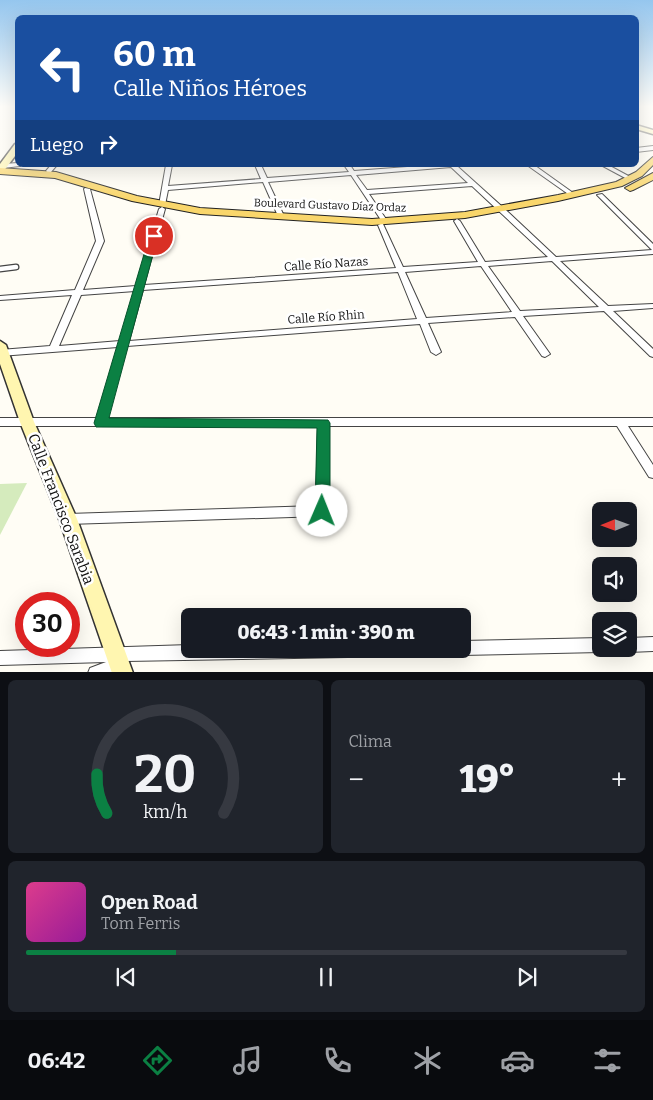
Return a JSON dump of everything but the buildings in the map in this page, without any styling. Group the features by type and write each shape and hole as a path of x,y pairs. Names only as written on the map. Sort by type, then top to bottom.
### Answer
{"main road":[{"name":"Boulevard Gustavo Díaz Ordaz","path":"1,171 49,179 162,207 277,220 383,223 456,222 619,184 631,179 653,160"},
{"name":"Boulevard Gustavo Díaz Ordaz","path":"1,171 53,170 162,207 383,223 503,211 600,195 630,188 653,176"}],"street":[{"path":"639,150 653,148"},
{"path":"1,171 15,150"},
{"path":"1,171 15,166"},
{"path":"101,423 162,207 169,167"},
{"path":"259,167 281,216"},
{"path":"348,167 383,223 399,270 436,352"},
{"path":"166,188 427,167"},
{"path":"454,167 653,354"},
{"path":"533,167 573,195"},
{"path":"608,167 631,179"},
{"path":"365,192 474,184"},
{"path":"53,349 80,291 100,241 87,189"},
{"path":"600,195 653,248"},
{"path":"456,222 545,354"},
{"name":"Calle Río Nazas","path":"0,298 653,252"},
{"name":"Calle Río Rhin","path":"1,350 122,345 424,323 517,314 653,306"},
{"name":"Calle Francisco Sarabia","path":"1,350 27,422 68,519 120,663"},
{"path":"0,422 653,422"},
{"path":"620,422 653,474"},
{"path":"68,519 322,511 323,423"},
{"path":"637,645 653,644"},
{"path":"471,648 592,645"},
{"path":"0,658 120,663 220,658"},
{"path":"95,672 120,663"}],"lane":[{"path":"0,269 16,267"}],"green space":[{"path":"27,483 0,535 0,484"}],"route":[{"path":"154,236 101,423 323,423 322,511"}]}
